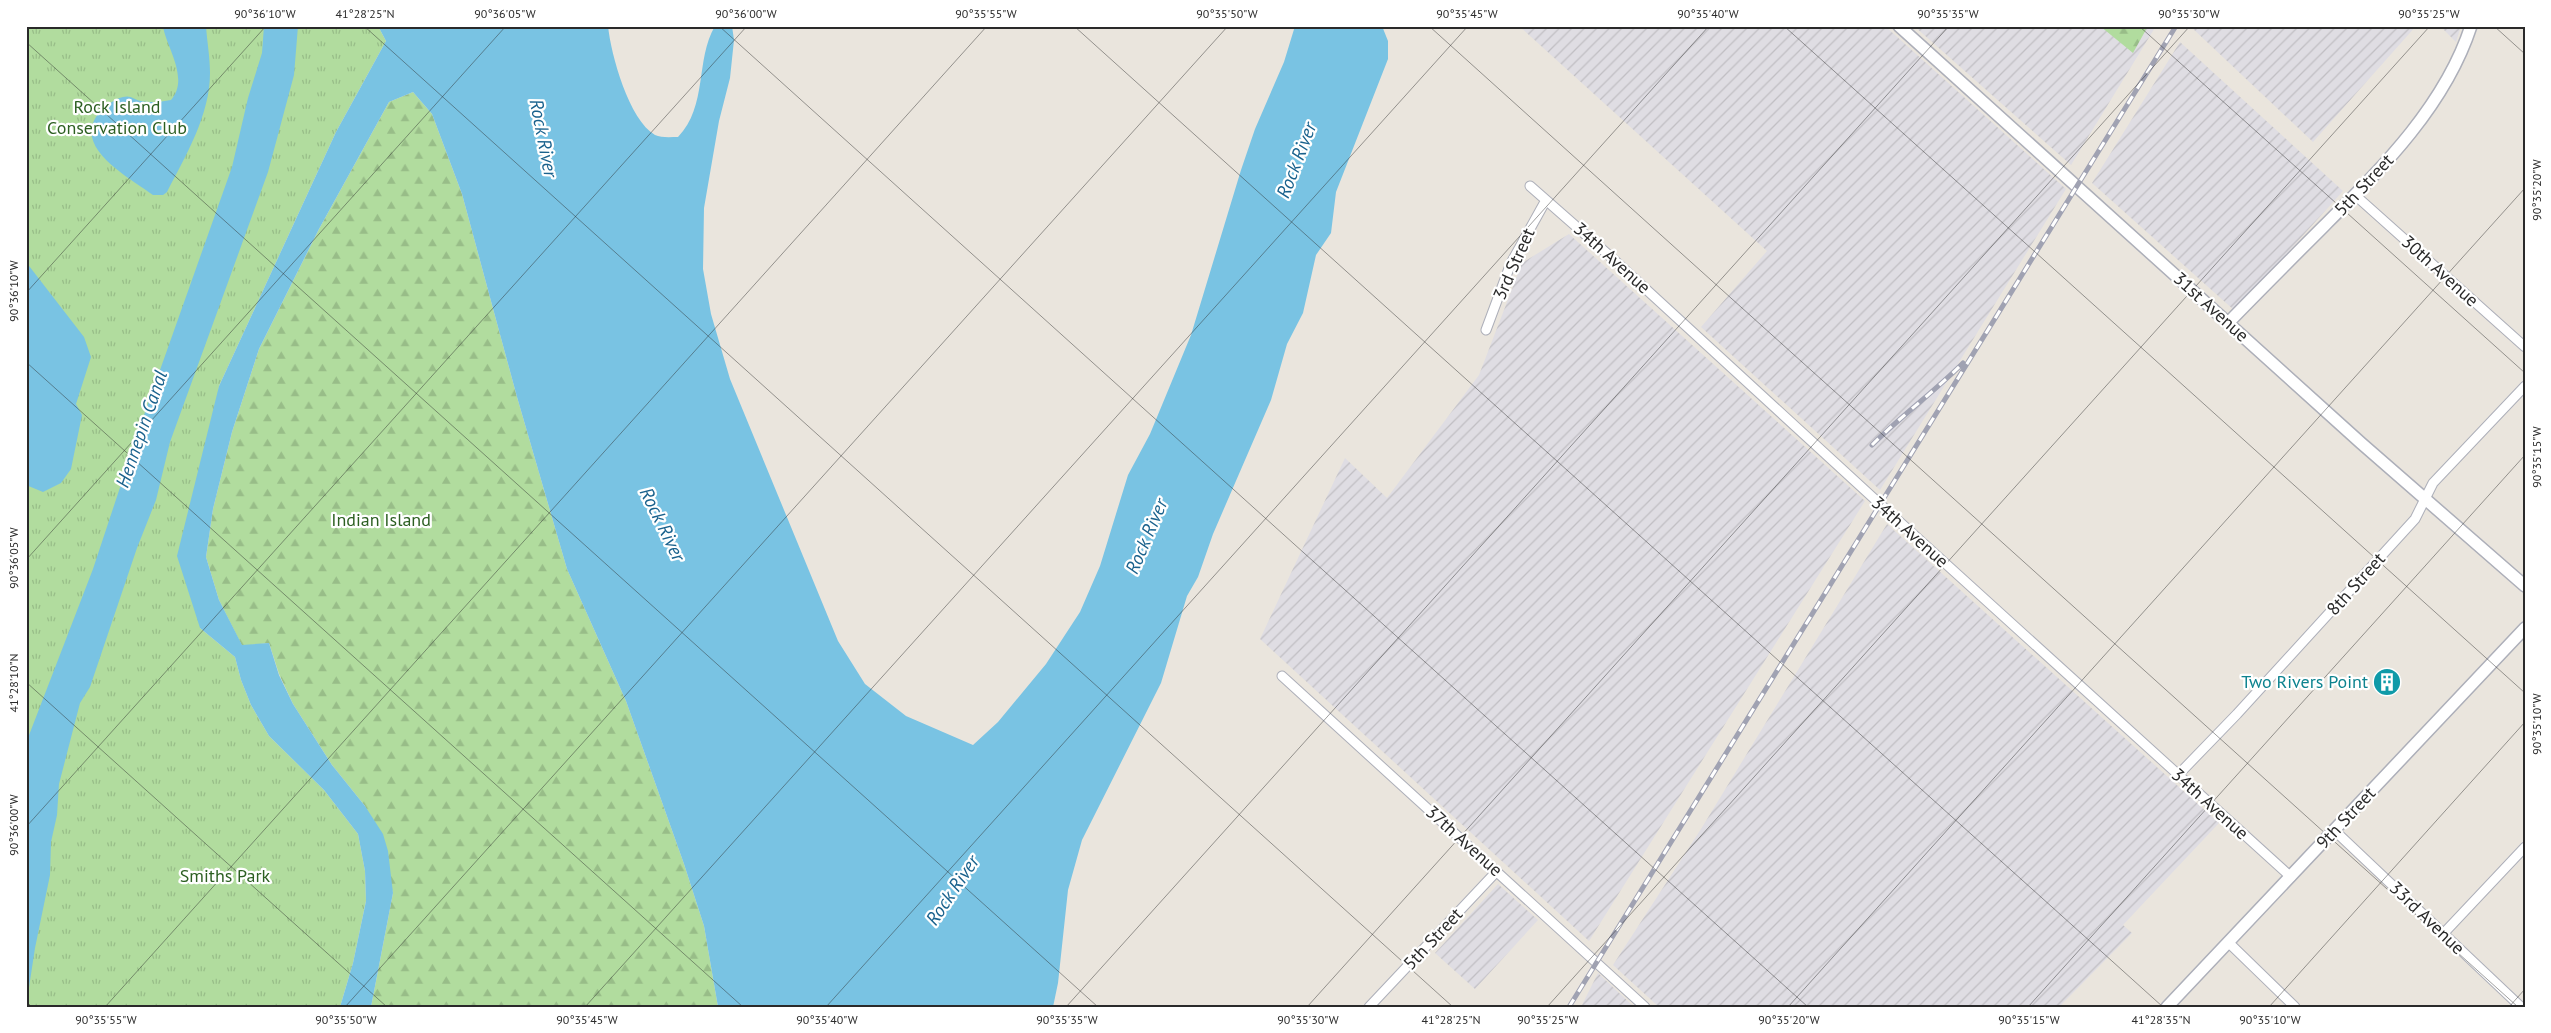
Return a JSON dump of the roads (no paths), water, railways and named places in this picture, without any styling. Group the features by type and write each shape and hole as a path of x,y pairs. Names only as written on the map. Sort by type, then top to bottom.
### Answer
{"street":[{"name":"31st Avenue","path":"1899,26 2228,323 2525,586"},
{"name":"5th Street","path":"2228,323 2355,195 2399,147 2434,101 2471,26"},
{"name":"34th Avenue","path":"1530,186 2291,876"},
{"name":"30th Avenue","path":"2355,195 2525,348"},
{"name":"3rd Street","path":"1486,330 1511,264 1546,200"},
{"name":"8th Street","path":"2178,775 2237,714 2415,519 2433,483 2525,386"},
{"name":"9th Street","path":"2167,1007 2525,628"},
{"name":"37th Avenue","path":"1282,676 1645,1007"},
{"name":"33rd Avenue","path":"2334,830 2521,1007"},
{"path":"2443,934 2525,847"},
{"name":"5th Street","path":"1369,1007 1497,872"},
{"path":"2228,942 2295,1007"}],"water":[{"path":"163,26 206,26 210,73 206,104 189,149 167,192 163,195 153,195 120,172 99,152 93,141 92,129 98,114 119,98 128,96 148,102 171,100 176,91 178,72"},
{"name":"Hennepin Canal","path":"264,26 298,26 294,75 268,172 170,442 156,500 137,548 90,687 80,703 59,784 57,815 51,842 50,875 35,948 26,1007 26,743 93,569 143,418 232,167 248,98 262,53"},
{"name":"Rock River","path":"378,26 608,26 617,69 629,102 637,116 655,135 660,137 678,137 694,111 705,53 715,26 732,26 734,40 730,78 719,121 704,208 703,269 711,314 730,379 838,641 865,684 906,716 973,745 998,722 1046,664 1080,612 1100,566 1128,475 1150,434 1191,335 1241,170 1255,129 1284,62 1295,26 1382,26 1388,41 1388,59 1336,192 1331,233 1316,255 1303,313 1287,344 1271,400 1213,534 1198,577 1187,596 1161,683 1082,840 1068,890 1058,983 1053,1007 718,1007 704,926 684,864 626,701 567,569 517,397 462,194 432,114 413,92 389,102 319,229 259,349 232,432 213,509 206,557 219,600 242,645 269,643 279,675 293,704 332,765 365,806 383,834 388,851 393,893 371,1007 340,1007 353,963 366,901 365,871 358,834 324,790 269,736 251,705 241,680 235,657 200,628 177,556 219,386 336,132 386,41"},
{"path":"26,262 84,337 91,357 76,404 82,415 71,469 61,483 43,492 26,485"}],"railway":[{"path":"1569,1007 2176,26"},
{"path":"1872,445 1963,363"}],"place":[{"name":"Two Rivers Point","path":"2387,682"}],"park label":[{"name":"Rock Island Conservation Club","path":"117,117"},
{"name":"Indian Island","path":"381,520"},
{"name":"Smiths Park","path":"225,876"}]}
